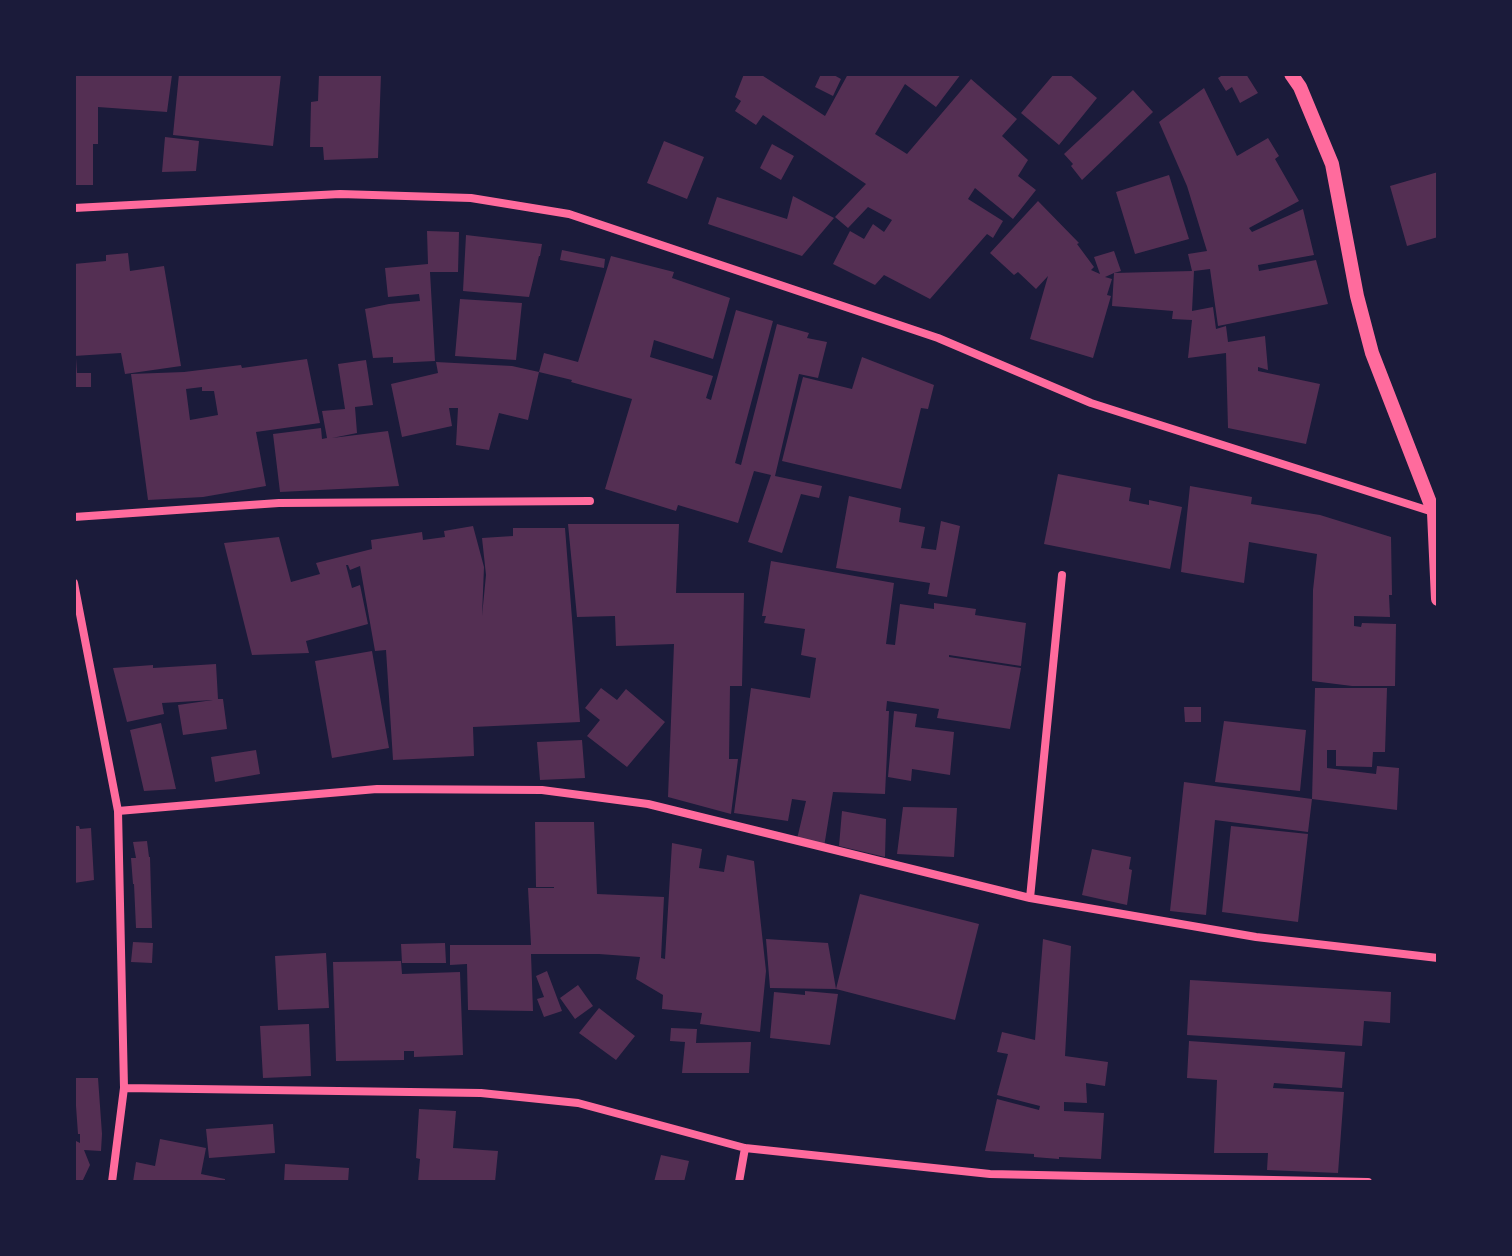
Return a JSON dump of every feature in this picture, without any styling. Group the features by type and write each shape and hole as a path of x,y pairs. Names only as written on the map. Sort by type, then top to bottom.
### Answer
{"street":[{"path":"1291,74 1300,87 1332,164 1357,296 1372,353 1436,513 1438,599"},
{"path":"74,208 340,194 471,198 569,214 938,338 1091,403 1436,513"},
{"path":"74,517 279,503 590,501"},
{"path":"1030,898 1062,575"},
{"path":"74,583 118,811 124,1088 112,1182"},
{"path":"118,811 377,789 542,790 648,804 1030,898 1256,937 1438,958"},
{"path":"124,1088 481,1093 578,1103 745,1148 990,1174 1368,1182"},
{"path":"739,1182 745,1148"}],"building":[{"path":"74,74 172,75 167,112 98,107 98,144 93,144 93,185 74,185"},
{"path":"179,74 281,74 273,146 173,135"},
{"path":"319,74 381,74 378,158 324,160 323,147 310,147 311,102 318,101"},
{"path":"744,74 760,74 825,116 848,74 961,74 936,107 905,84 875,134 907,154 971,79 1017,119 1002,136 1028,160 1018,176 1036,190 1013,219 975,188 968,199 1003,221 993,238 987,234 930,299 884,275 875,285 833,264 850,231 864,239 873,224 884,232 892,220 868,207 848,228 835,217 866,184 763,115 756,125 735,111 741,101 735,97"},
{"path":"821,74 832,74 841,79 833,96 815,87"},
{"path":"1054,74 1069,74 1097,98 1059,145 1021,113"},
{"path":"1224,74 1246,74 1258,93 1240,103 1232,87 1226,91 1218,78"},
{"path":"1204,88 1237,156 1268,138 1279,156 1275,159 1299,201 1249,228 1252,232 1303,209 1314,255 1258,265 1259,271 1316,260 1328,304 1218,326 1210,269 1194,271 1192,311 1213,307 1216,329 1226,326 1228,342 1265,336 1268,370 1258,367 1258,371 1320,384 1306,444 1228,428 1226,353 1188,358 1192,320 1172,319 1173,311 1112,306 1114,273 1192,271 1188,254 1207,251 1187,186 1159,122"},
{"path":"1133,90 1153,112 1082,180 1064,154"},
{"path":"165,137 199,141 196,171 162,172"},
{"path":"664,141 704,157 687,199 647,183"},
{"path":"772,144 794,156 781,180 760,168"},
{"path":"1438,172 1438,237 1407,246 1390,186"},
{"path":"1169,175 1189,239 1135,254 1116,192"},
{"path":"793,196 834,218 802,256 708,224 717,197 787,219"},
{"path":"1038,201 1079,243 1094,267 1091,270 1100,274 1094,257 1114,251 1121,271 1105,277 1112,279 1107,295 1111,296 1093,358 1030,339 1048,276 1036,289 1018,272 1014,275 990,253"},
{"path":"427,231 459,232 458,272 430,272 435,361 393,363 393,357 373,358 365,309 420,301 419,294 388,297 385,268 428,264"},
{"path":"466,235 542,244 529,297 463,291"},
{"path":"562,250 605,259 604,268 560,260"},
{"path":"128,253 130,271 164,266 181,366 125,374 121,353 74,356 74,264 106,261 106,255"},
{"path":"611,256 674,272 672,278 730,298 713,359 654,340 650,357 713,376 706,398 711,400 736,310 773,321 735,463 741,465 777,324 809,333 807,338 827,342 818,378 799,374 775,476 822,486 819,498 801,494 782,553 748,542 771,475 754,471 738,523 678,505 676,511 605,489 632,399 539,372 544,353 578,362"},
{"path":"460,299 522,303 516,360 455,356"},
{"path":"862,357 934,385 928,409 921,408 901,489 782,461 803,377 852,389"},
{"path":"74,358 77,373 91,373 91,387 74,387"},
{"path":"307,359 320,423 256,432 266,486 203,497 148,500 131,374 241,365 242,368","holes":["202,387 202,391 214,391 218,415 190,420 186,389"]},
{"path":"366,360 373,405 355,407 357,433 332,438 388,431 399,486 280,492 273,434 321,428 322,439 327,438 322,411 345,409 338,364"},
{"path":"436,362 512,366 539,372 528,420 499,413 489,450 456,445 458,408 449,408 452,426 402,437 391,384 438,373"},
{"path":"1058,474 1131,488 1129,501 1149,505 1149,500 1182,507 1170,569 1044,544"},
{"path":"1190,486 1252,497 1251,504 1320,515 1391,537 1390,617 1354,616 1354,626 1361,627 1362,623 1396,624 1395,686 1352,686 1312,681 1313,590 1317,554 1249,542 1244,583 1181,572"},
{"path":"849,496 901,508 899,522 925,527 921,548 936,550 941,521 960,526 947,597 928,594 930,583 836,568"},
{"path":"568,524 679,524 676,593 744,593 742,686 730,686 729,759 738,759 731,814 668,797 674,644 616,646 615,616 577,617"},
{"path":"473,526 484,567 482,616 486,575 482,538 513,536 513,528 565,528 580,722 473,727 474,756 393,760 386,650 375,651 360,566 350,570 346,565 352,588 360,585 368,624 306,641 309,653 252,655 224,543 279,537 291,582 320,574 316,563 372,549 371,540 422,532 423,540 445,537 444,531"},
{"path":"771,561 894,583 886,644 895,645 900,604 934,609 934,603 976,609 975,615 1026,623 1021,666 949,655 1021,668 1010,729 937,718 939,709 887,701 885,794 833,792 824,847 797,839 806,801 792,799 788,821 734,813 751,688 810,698 816,658 801,655 805,629 764,623 766,616 762,616"},
{"path":"372,651 389,748 332,758 315,661"},
{"path":"216,664 218,699 223,699 227,729 183,735 178,705 213,700 162,703 164,714 127,722 113,668"},
{"path":"601,688 617,700 626,689 665,722 627,767 587,736 600,720 585,708"},
{"path":"1315,688 1387,688 1385,752 1373,752 1372,767 1336,766 1336,750 1327,750 1327,768 1376,774 1377,766 1399,768 1397,810 1312,799"},
{"path":"1184,707 1201,707 1201,722 1185,722"},
{"path":"894,711 917,714 915,727 954,732 950,775 912,769 911,781 888,777"},
{"path":"1224,721 1306,730 1300,791 1215,782"},
{"path":"161,723 176,789 144,791 130,730"},
{"path":"582,740 585,778 540,780 537,742"},
{"path":"256,750 260,774 215,782 211,757"},
{"path":"1184,782 1312,799 1308,832 1215,820 1206,915 1170,911"},
{"path":"903,807 957,808 954,857 897,854"},
{"path":"842,811 886,819 885,857 839,846"},
{"path":"535,822 594,822 597,894 664,897 661,958 665,959 672,843 702,849 699,868 724,872 727,855 754,861 766,971 760,1032 700,1024 702,1013 662,1009 663,995 636,979 640,957 531,954 533,1011 468,1010 467,964 450,965 450,945 531,945 528,888 554,888 536,887"},
{"path":"74,826 91,828 94,880 74,883"},
{"path":"1231,826 1308,834 1298,922 1222,912"},
{"path":"147,841 152,928 136,928 131,858 136,858 133,842"},
{"path":"1092,849 1131,857 1127,905 1082,895"},
{"path":"860,894 979,924 955,1020 836,989"},
{"path":"766,939 828,943 836,989 770,988"},
{"path":"1043,939 1071,946 1065,1056 1108,1062 1105,1086 1086,1083 1087,1103 1064,1102 1064,1111 1104,1113 1101,1159 1059,1159 985,1151 997,1099 1039,1110 1040,1106 997,1095 1008,1054 997,1052 1002,1032 1035,1040"},
{"path":"133,942 153,943 152,963 131,962"},
{"path":"445,943 446,963 402,963 401,944"},
{"path":"326,953 329,1008 278,1010 275,956"},
{"path":"401,961 402,974 460,972 463,1055 414,1057 414,1051 404,1051 404,1060 336,1061 333,962"},
{"path":"547,971 562,1011 544,1017 537,999 544,997 536,976"},
{"path":"1190,980 1391,992 1390,1023 1364,1021 1362,1046 1187,1035"},
{"path":"578,985 593,1006 575,1019 560,998"},
{"path":"805,991 838,994 830,1045 770,1038 774,992 805,995"},
{"path":"599,1008 635,1036 616,1060 579,1033"},
{"path":"309,1024 311,1076 263,1078 260,1026"},
{"path":"671,1028 697,1029 696,1043 751,1042 749,1073 682,1073 685,1042 670,1041"},
{"path":"1189,1041 1345,1052 1342,1088 1274,1083 1273,1088 1344,1092 1338,1173 1267,1170 1268,1153 1214,1153 1217,1080 1187,1078"},
{"path":"74,1078 98,1078 101,1151 84,1150 90,1165 82,1182 74,1182 74,1140 80,1143 80,1134"},
{"path":"419,1109 456,1111 453,1148 498,1151 495,1182 418,1182"},
{"path":"273,1124 275,1153 209,1158 206,1129"},
{"path":"160,1139 206,1148 201,1174 225,1179 225,1182 133,1182 136,1162 155,1166"},
{"path":"661,1155 689,1161 684,1182 654,1182"},
{"path":"285,1164 349,1168 348,1182 284,1182"}]}
